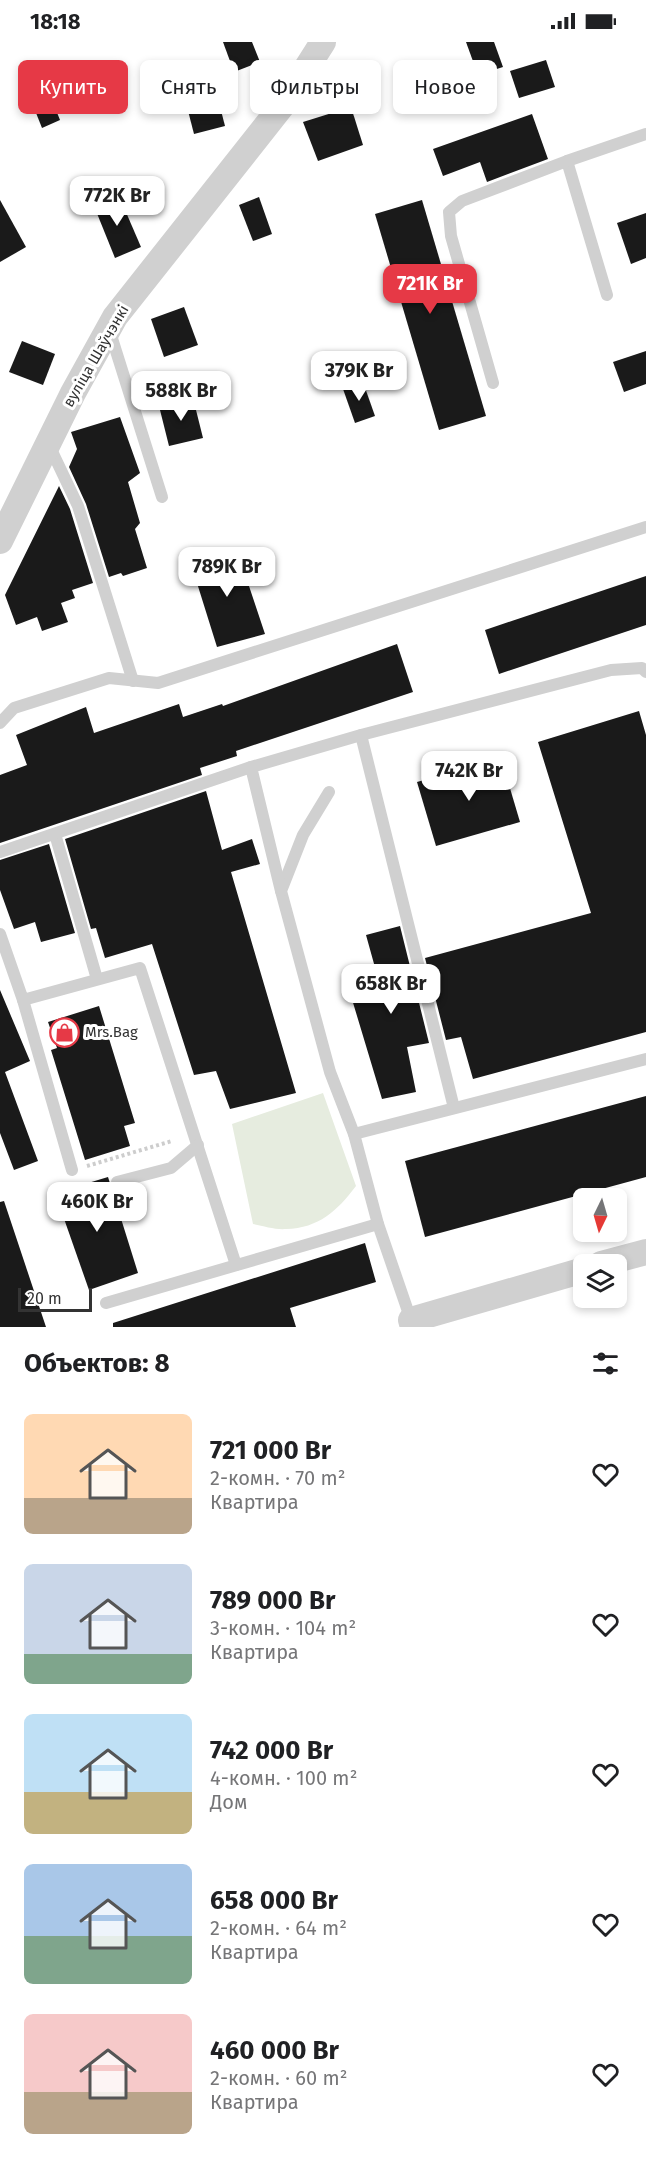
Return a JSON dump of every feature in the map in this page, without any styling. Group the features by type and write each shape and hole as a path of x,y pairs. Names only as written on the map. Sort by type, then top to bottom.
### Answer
{"street":[{"name":"вуліца Шаўчэнкі","path":"0,541 115,317 285,102 323,42"},
{"path":"627,1257 646,1252"},
{"path":"412,1323 573,1273"}],"lane":[{"path":"493,383 451,236 449,212 462,201 646,134"},
{"path":"567,161 606,295"},
{"path":"108,328 162,497"},
{"path":"48,444 78,506 133,681"},
{"path":"0,723 14,708 109,678 158,683 646,527"},
{"path":"0,852 251,767 361,735 611,670 642,668 646,672"},
{"path":"361,735 454,1108"},
{"path":"251,767 281,891 330,1072 354,1134 378,1224 412,1323"},
{"path":"281,891 303,835 329,792"},
{"path":"55,834 97,980"},
{"path":"0,934 23,1000 72,1170"},
{"path":"23,1000 140,968 236,1265"},
{"path":"354,1134 646,1059"},
{"path":"117,1182 171,1168 197,1140"},
{"path":"106,1303 378,1224"}],"path":[{"path":"72,1170 197,1140"}],"shaded area":[{"path":"323,1093 356,1186 342,1203 318,1222 298,1228 282,1229 253,1224 232,1124"}],"building":[{"path":"223,42 252,42 259,60 250,60 250,66 238,70 238,60 230,60"},
{"path":"466,42 494,42 503,67 497,69 497,60 473,60"},
{"path":"546,60 555,87 519,98 510,71"},
{"path":"36,114 58,114 60,120 42,128"},
{"path":"189,114 222,114 225,126 194,134"},
{"path":"329,114 353,114 363,145 318,161 303,122"},
{"path":"532,114 548,159 487,182 480,162 443,176 433,149"},
{"path":"119,196 141,247 115,258 94,206"},
{"path":"259,197 272,234 253,241 239,205"},
{"path":"0,200 26,247 0,262"},
{"path":"422,200 486,416 439,430 375,214"},
{"path":"646,213 646,258 631,264 617,223"},
{"path":"184,307 198,345 164,357 151,319"},
{"path":"22,341 55,354 43,385 9,372"},
{"path":"646,351 646,384 624,392 613,362"},
{"path":"363,382 375,416 355,423 343,389"},
{"path":"193,398 203,438 169,446 159,406"},
{"path":"120,417 140,473 128,482 140,523 135,529 147,568 123,576 121,573 109,577 86,504 69,467 77,449 71,432"},
{"path":"59,486 70,509 93,583 72,590 75,598 61,603 68,622 42,631 37,617 16,625 5,595"},
{"path":"236,547 265,634 217,647 192,567 198,565 196,559"},
{"path":"646,576 646,625 499,674 485,630"},
{"path":"397,644 413,692 236,751 237,756 200,768 202,775 0,843 0,775 27,765 16,735 86,707 94,733 179,704 183,717 222,704 223,706"},
{"path":"639,711 646,735 646,1032 473,1079 461,1037 446,1040 425,958 591,913 538,742"},
{"path":"501,758 520,822 436,846 417,782"},
{"path":"206,791 222,850 252,839 260,864 231,872 296,1093 230,1109 216,1071 194,1075 152,944 105,958 96,928 91,929 65,839"},
{"path":"49,844 75,933 41,942 35,922 14,929 0,890 0,860"},
{"path":"400,926 429,1043 407,1047 416,1092 382,1099 351,996 381,989 366,935"},
{"path":"0,990 30,1061 5,1072 38,1161 14,1170 0,1133"},
{"path":"99,1006 135,1123 124,1126 130,1146 85,1160 51,1050 57,1048 48,1022"},
{"path":"646,1096 646,1177 605,1188 573,1188 573,1197 425,1237 405,1161"},
{"path":"108,1177 138,1273 89,1290 55,1193"},
{"path":"4,1201 46,1327 0,1327 0,1202"},
{"path":"365,1243 376,1282 290,1308 296,1327 113,1327 113,1323"}],"place":[{"name":"Mrs.Bag","path":"64,1032"}]}
